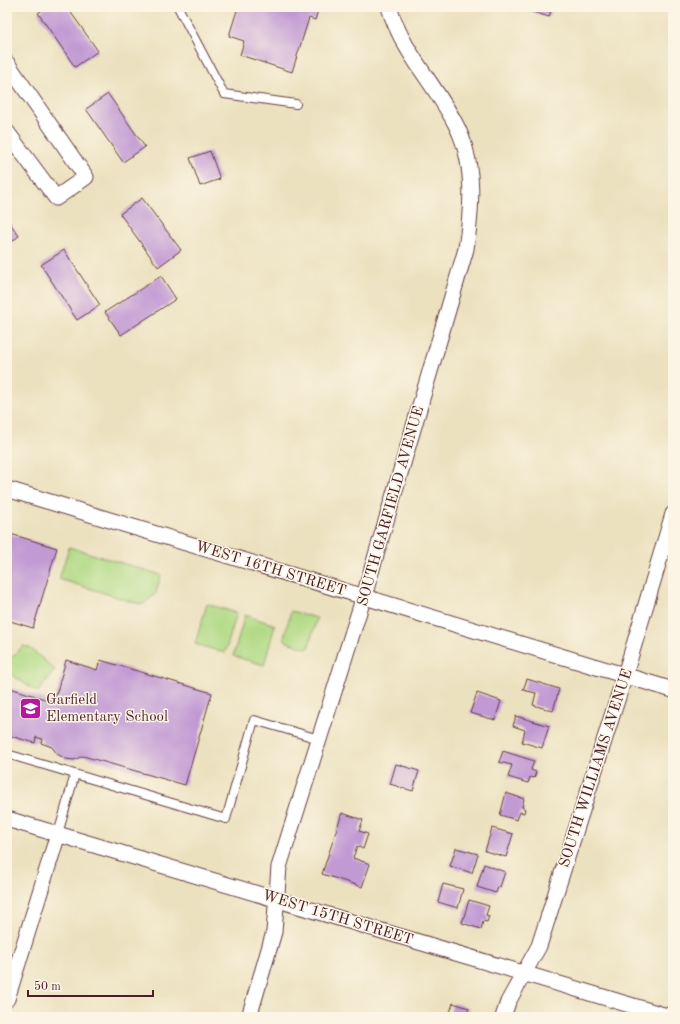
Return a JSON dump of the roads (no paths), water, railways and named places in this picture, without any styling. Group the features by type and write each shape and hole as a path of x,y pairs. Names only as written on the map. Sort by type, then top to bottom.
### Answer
{"street":[{"name":"SOUTH GARFIELD AVENUE","path":"249,1017 274,932 279,867 364,596 466,249 472,189 465,147 456,123 404,46 394,24 389,7"},
{"path":"7,63 86,178 56,198 7,132"},
{"name":"WEST 16TH STREET","path":"7,489 673,690"},
{"name":"SOUTH WILLIAMS AVENUE","path":"503,1017 508,1002 522,973 539,946 625,675 673,514"},
{"name":"WEST 15TH STREET","path":"7,819 276,898 667,1017"},
{"path":"7,999 58,834"}],"lane":[{"path":"178,7 224,94 296,104"},
{"path":"7,754 226,819 254,720 319,739"},
{"path":"58,834 75,774"}],"place":[{"name":"Garfield Elementary School","path":"30,708"}]}
